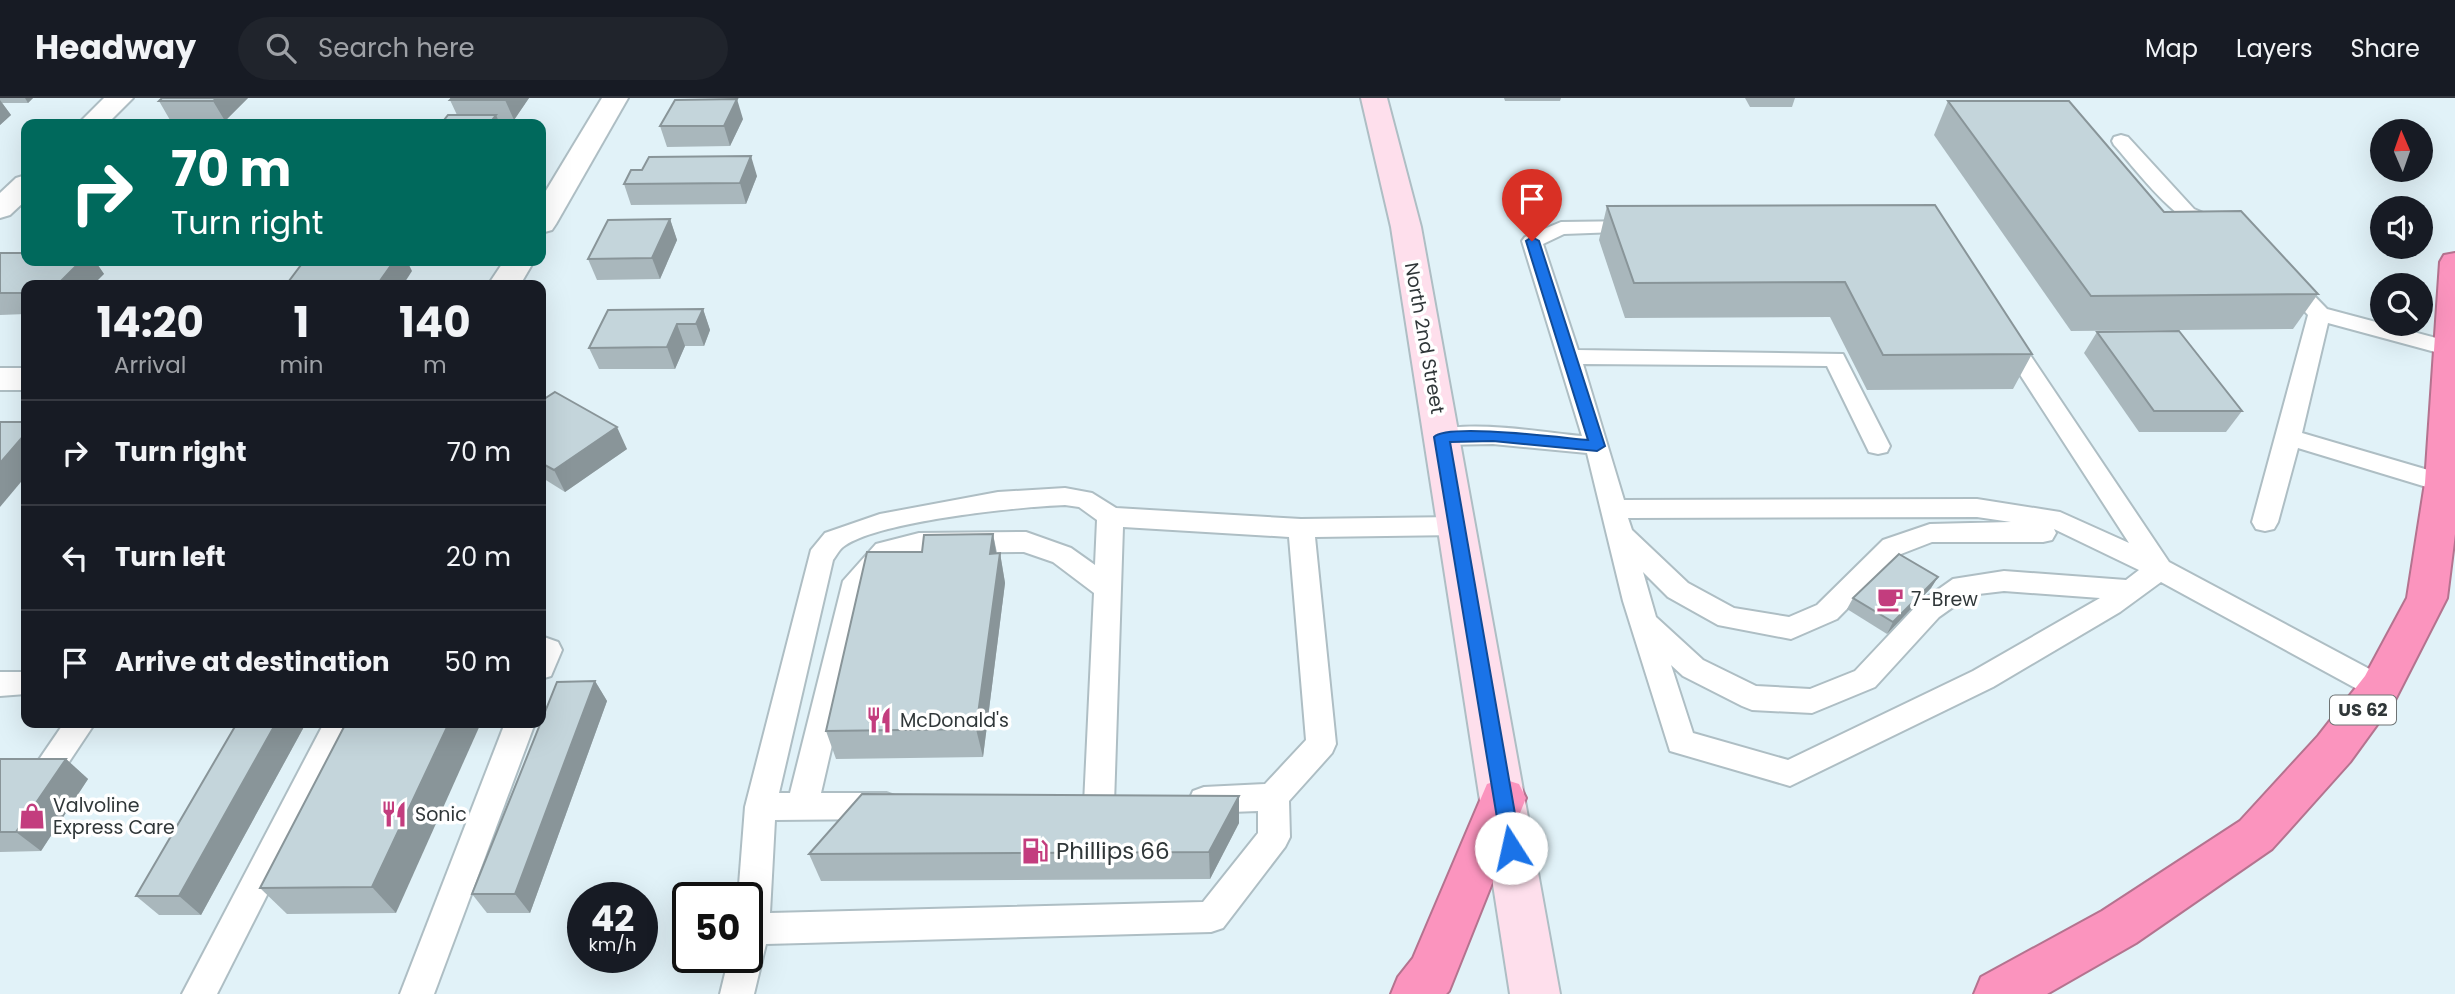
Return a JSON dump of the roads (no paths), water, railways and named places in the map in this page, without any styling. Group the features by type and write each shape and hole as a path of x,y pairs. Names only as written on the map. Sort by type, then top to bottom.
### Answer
{"highway":[{"name":"US 62","path":"1999,994 2119,927 2256,835 2333,749 2380,688 2427,598 2443,483 2455,262"},
{"path":"1416,994 1431,974 1503,798"}],"main road":[{"name":"North 2nd Street","path":"1374,98 1406,227 1535,994"}],"street":[{"path":"97,119 120,98"},
{"path":"546,215 615,98"},
{"path":"0,209 21,189"},
{"path":"0,379 21,379"}],"lane":[{"path":"2121,141 2187,214 2233,232"},
{"path":"1657,226 1561,228 1532,241 1597,446 1644,623 1681,742 1790,773 1983,679 2110,605 2160,569"},
{"path":"2272,266 2319,314 2451,349"},
{"path":"2265,522 2319,314"},
{"path":"1993,317 2160,569"},
{"path":"1570,357 1835,359 1878,446"},
{"path":"1441,437 1493,436 1597,446"},
{"path":"2289,437 2443,483"},
{"path":"754,882 760,807 820,557 835,540 870,527 940,511 1049,495 1083,498 1110,517 1301,528 1457,526"},
{"path":"1617,522 1977,508 2060,521 2160,569 2380,688"},
{"path":"1099,804 1110,517"},
{"path":"1617,522 1678,590 1728,618 1791,628 1827,612 1892,547 1930,533 2010,531 2093,537"},
{"path":"763,945 1211,916 1274,837 1273,797 1321,744 1301,528"},
{"path":"802,807 856,581 885,551 919,543 1026,542 1062,555 1108,589"},
{"path":"1644,623 1693,668 1752,698 1812,701 1865,679 1929,610 1963,586 2004,581 2130,590"},
{"path":"0,684 21,683"},
{"path":"40,780 76,728"},
{"path":"200,994 252,891 352,728"},
{"path":"501,728 502,769"},
{"path":"417,994 518,728"},
{"path":"1180,801 1273,797"},
{"path":"760,807 910,806"},
{"path":"737,994 742,973"}],"place":[{"name":"7-Brew","path":"1890,599"},
{"name":"McDonald's","path":"879,720"},
{"name":"Sonic","path":"394,814"},
{"name":"Valvoline Express Care","path":"32,816"},
{"name":"Phillips 66","path":"1035,851"}]}
